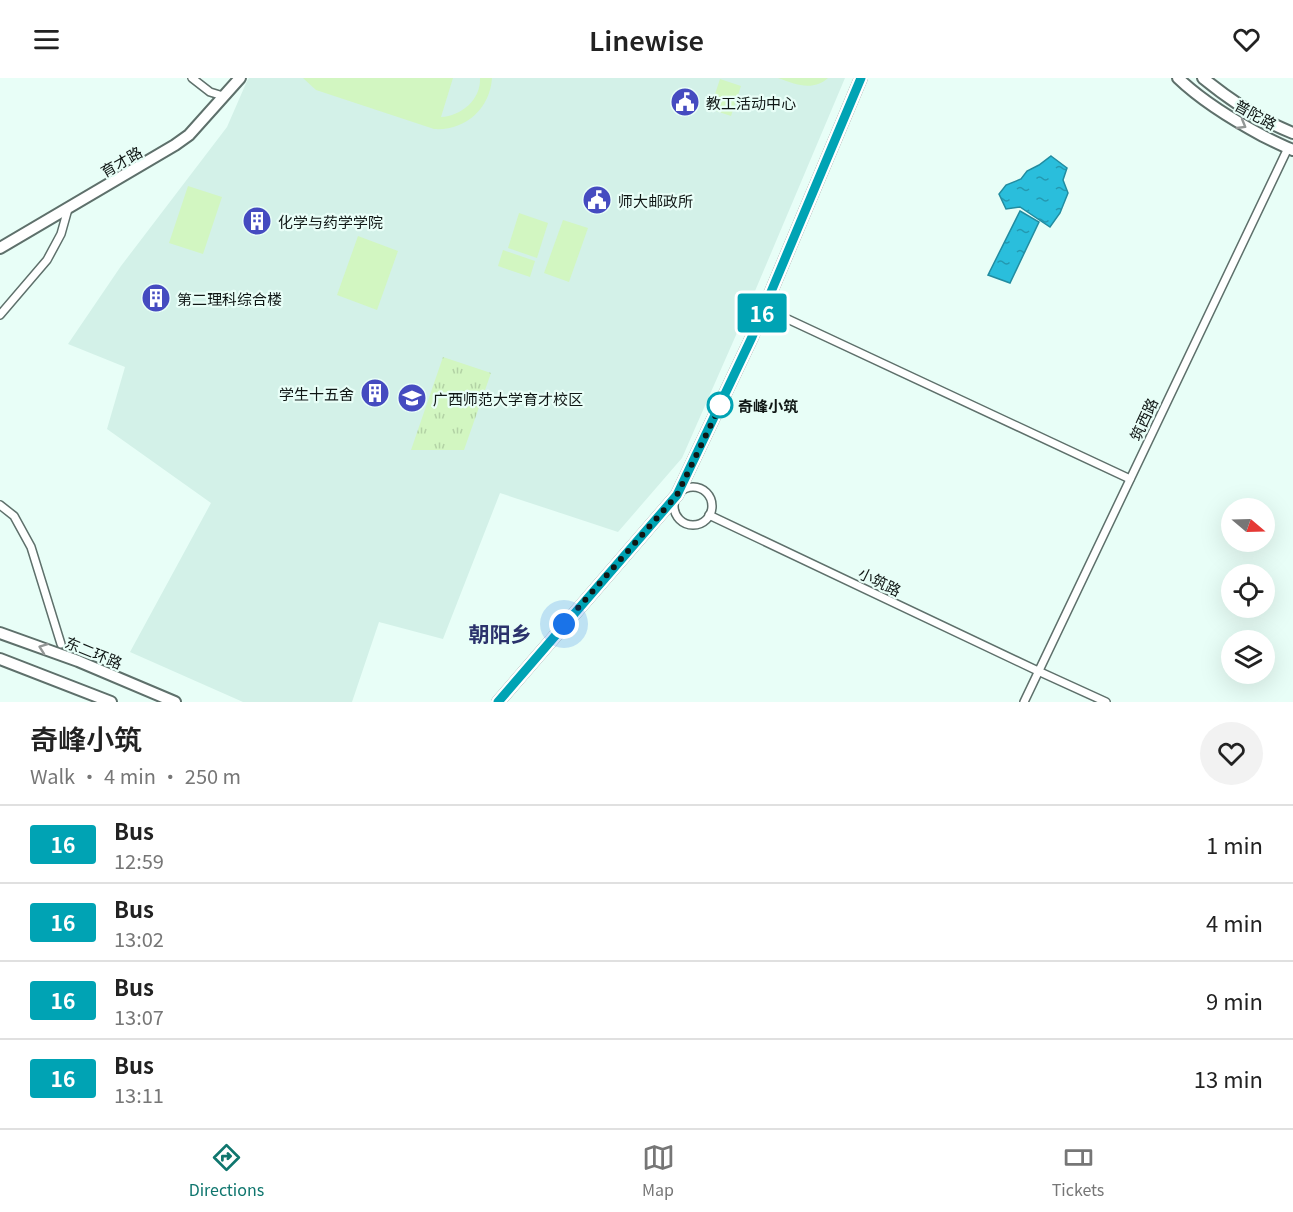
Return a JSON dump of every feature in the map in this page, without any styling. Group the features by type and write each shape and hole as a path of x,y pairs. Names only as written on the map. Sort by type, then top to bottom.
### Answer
{"main road":[{"name":"育才路","path":"0,248 175,145 189,135 240,78"},
{"path":"498,702 677,495 765,308 861,78"},
{"name":"普陀路","path":"1178,78 1217,110 1290,149"},
{"name":"普陀路","path":"1203,78 1252,114 1293,133"},
{"name":"东二环路","path":"0,633 78,661 175,702"},
{"path":"0,659 111,702"}],"street":[{"path":"192,78 210,92 223,96"},
{"name":"筑西路","path":"1024,702 1290,149"},
{"path":"0,315 47,260 61,234 68,209"},
{"path":"765,308 1130,479"},
{"path":"687,488 700,488 711,502 709,515 700,523 683,522 675,513 677,495 687,488"},
{"path":"0,505 14,516 31,547 61,644"},
{"name":"小筑路","path":"709,515 1106,702"}],"shaded area":[{"name":"广西师范大学育才校区","path":"249,78 845,78 682,458 618,532 500,493 443,639 379,622 352,702 243,702 130,652 211,503 107,429 125,367 68,344 121,266 227,127"}],"green space":[{"path":"303,78 453,78 441,117 456,114 473,100 480,78 492,78 486,99 474,116 456,126 434,129 316,90"},
{"path":"778,78 828,78 816,85 803,86"},
{"path":"720,79 741,86 731,116 710,109"},
{"path":"188,186 222,197 203,254 169,243"},
{"path":"519,213 548,223 537,258 508,248"},
{"path":"563,220 588,228 569,282 544,273"},
{"path":"358,236 398,251 377,310 337,295"},
{"path":"503,250 535,261 530,277 498,266"},
{"path":"443,357 491,373 464,450 411,450"}],"water":[{"path":"1051,156 1067,168 1063,180 1068,193 1060,213 1050,227 1020,207 1006,209 999,194 1006,185 1021,179 1027,171"},
{"path":"1020,211 1039,222 1010,283 988,275"}],"bus line":[{"name":"16","path":"498,702 677,495 752,337 861,78"}],"place":[{"name":"教工活动中心","path":"685,102"},
{"name":"师大邮政所","path":"597,200"},
{"name":"化学与药学学院","path":"257,221"},
{"name":"第二理科综合楼","path":"156,298"},
{"name":"学生十五舍","path":"375,393"},
{"name":"广西师范大学育才校区","path":"412,398"},
{"name":"奇峰小筑","path":"720,405"}],"district":[{"name":"朝阳乡","path":"500,633"}],"route":[{"path":"564,624 677,495 722,402 720,405"}]}
